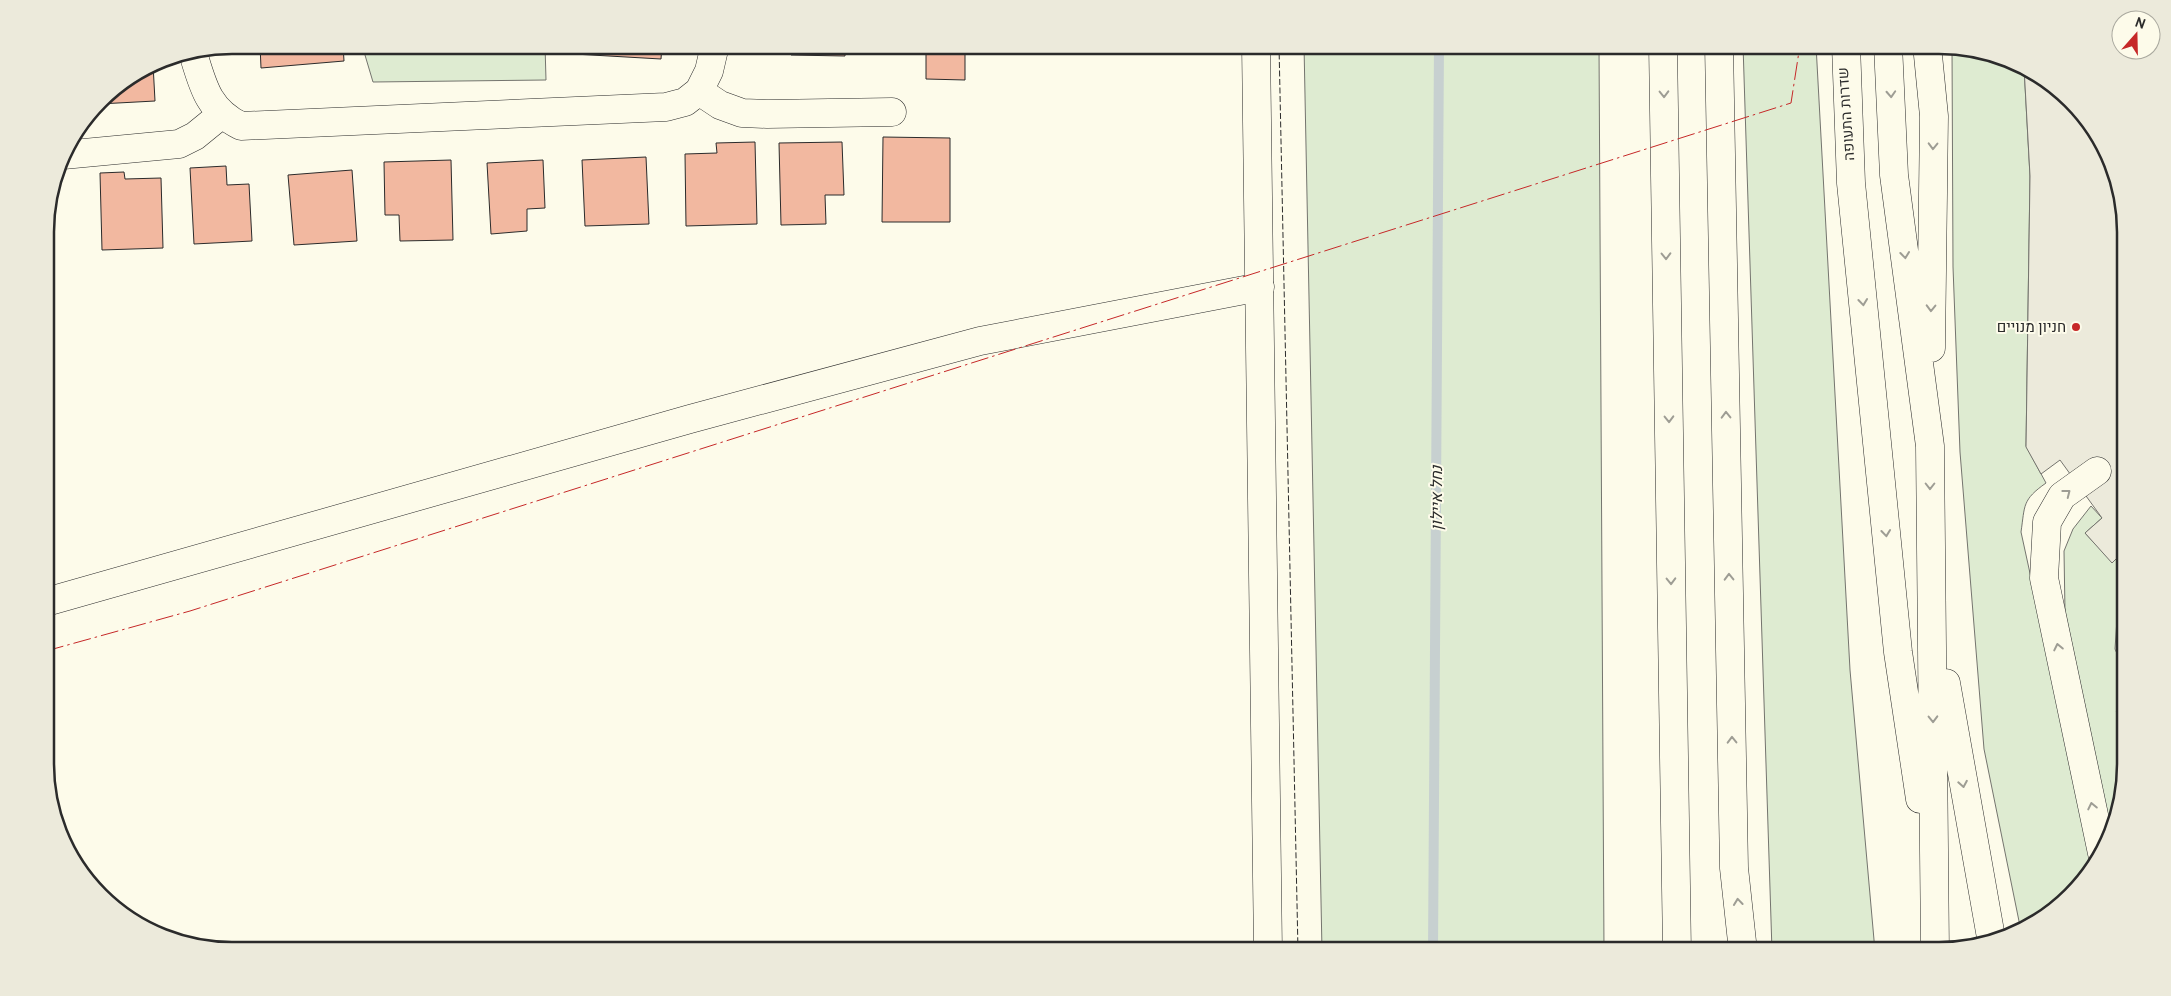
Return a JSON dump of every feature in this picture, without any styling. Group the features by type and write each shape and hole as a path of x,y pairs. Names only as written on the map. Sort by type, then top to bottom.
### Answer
{"street":[{"path":"194,58 205,90 216,108 241,126 656,107 685,102 700,91 709,71 713,54"},
{"path":"1256,54 1268,942"},
{"path":"1663,54 1677,942"},
{"path":"1719,54 1734,868 1742,942"},
{"name":"שדרות התעופה","path":"1841,54 1851,183"},
{"path":"1846,54 1851,183 1898,652 1936,910"},
{"path":"1888,54 1894,175 1930,446"},
{"path":"1928,54 1934,116 1930,446 1935,942"},
{"path":"700,91 720,105 742,112 767,114 892,112"},
{"path":"71,154 179,144 196,136 222,114"},
{"path":"54,600 680,422 980,341 1260,287"},
{"path":"2097,471 2062,496 2047,522 2044,578 2099,842"},
{"path":"1931,598 1991,935"}],"green space":[{"path":"365,54 545,54 546,80 373,82"},
{"path":"1304,54 1599,54 1604,942 1322,942"},
{"path":"1743,54 1816,54 1850,670 1874,942 1772,942"},
{"path":"1952,54 1997,63 2024,76 2030,176 2026,446 2046,483 2033,494 2026,504 2021,532 2091,856 2081,873 2057,898 2048,906 2019,923 1984,749 1960,452 1953,267"},
{"path":"2091,506 2102,518 2085,533 2112,562 2117,557 2117,776 2109,820 2065,612 2064,551 2073,529"}],"shaded area":[{"name":"חניון מנויים","path":"2024,76 2048,90 2081,123 2104,163 2116,208 2117,558 2112,563 2085,533 2102,518 2060,460 2041,474 2026,447 2030,176"},
{"path":"2117,619 2117,654 2115,649"}],"building":[{"path":"260,54 344,54 344,61 261,68"},
{"path":"574,54 661,54 661,59"},
{"path":"845,54 845,56 791,55"},
{"path":"926,54 965,54 965,80 926,79"},
{"path":"153,72 155,101 109,103 123,90"},
{"path":"883,137 950,138 950,222 882,222"},
{"path":"755,142 757,224 686,226 685,154 717,153 716,143"},
{"path":"842,142 844,195 825,195 826,224 781,225 779,143"},
{"path":"646,157 649,224 585,226 582,160"},
{"path":"451,160 453,240 400,241 399,215 385,215 384,162"},
{"path":"543,160 545,208 527,209 527,231 491,234 487,163"},
{"path":"226,166 227,185 249,184 252,241 194,244 190,168"},
{"path":"352,170 357,241 294,245 288,175"},
{"path":"124,172 125,179 161,178 163,248 102,250 100,173"}],"waterway":[{"name":"נחל איילון","path":"1433,942 1439,54"}],"fence":[{"path":"1279,54 1298,942"}],"power":[{"path":"54,649 190,611 1791,103 1799,54"}],"place":[{"name":"חניון מנויים","path":"2076,327"}]}
